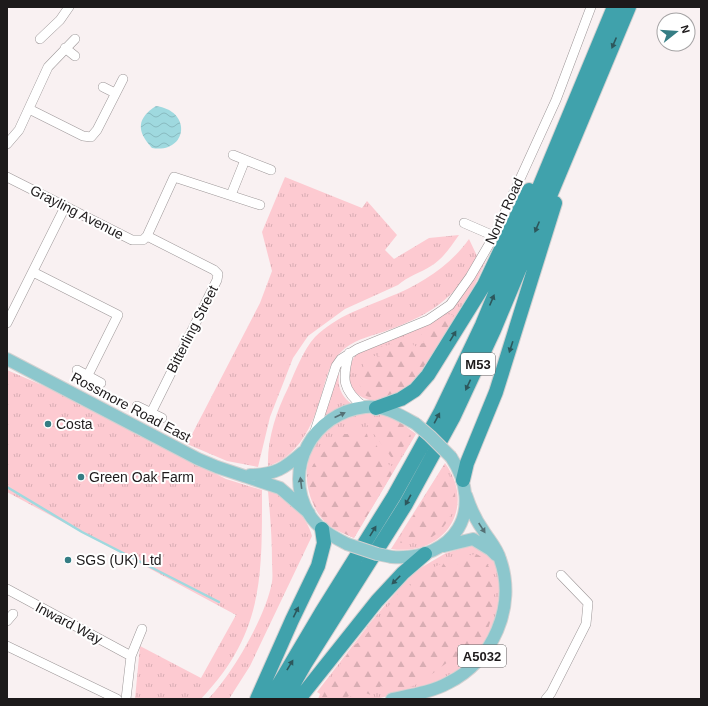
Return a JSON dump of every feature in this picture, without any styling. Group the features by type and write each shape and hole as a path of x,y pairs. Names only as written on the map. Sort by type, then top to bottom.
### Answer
{"highway":[{"name":"M53","path":"270,699 321,612 394,496 440,413 482,325 614,7"},
{"name":"M53","path":"285,699 305,664 406,504 453,418 494,330 629,7"},
{"path":"370,408 402,399 415,390 442,355 484,285 564,113 594,56"},
{"path":"463,480 467,463 501,378 536,270 575,135"},
{"path":"257,699 318,566 324,543 322,529"},
{"path":"299,699 377,601 403,572 425,554"}],"main road":[{"name":"Rossmore Road East","path":"7,359 198,459 217,467 274,485 288,494 309,513"},
{"name":"A5032","path":"392,699 447,684 462,676 477,663 488,649 498,629 506,596 505,578 501,560 497,549 475,517 466,495 463,480 451,457 416,424 398,413 370,408 337,416 313,435 303,452 300,483 309,513 330,536 347,544 377,554 392,557 413,557 425,554 441,546 473,539 491,550 501,560"},
{"name":"Rossmore Road East","path":"249,476 273,473 287,466 303,452"},
{"name":"A5032","path":"441,546 456,530 464,516 466,495"}],"street":[{"path":"40,39 60,20 69,7"},
{"name":"North Road","path":"313,435 336,366 341,358 349,353 428,320 450,305 470,277 494,236 556,100 591,7"},
{"path":"7,144 19,130 48,67 75,39"},
{"path":"65,48 75,56"},
{"path":"29,109 83,136 91,137 98,130 123,79"},
{"path":"103,87 116,93"},
{"path":"233,155 271,170"},
{"path":"231,195 245,160"},
{"name":"Grayling Avenue","path":"7,177 132,240 143,240 147,236"},
{"path":"147,236 174,177 260,205"},
{"path":"7,323 65,207"},
{"path":"464,223 494,236"},
{"name":"Bitterling Street","path":"147,236 214,270 218,274 217,280 151,413"},
{"path":"33,272 118,315 88,375"},
{"path":"349,353 344,374 349,393 370,408"},
{"path":"77,370 100,383"},
{"path":"137,406 162,418"},
{"path":"546,699 551,693 586,624 588,603 561,575"},
{"name":"Inward Way","path":"7,589 131,656"},
{"path":"126,699 131,656 142,629"},
{"path":"7,646 117,699"}],"green space":[{"path":"285,177 362,208 367,201 397,235 385,250 394,259 429,238 459,235 443,256 431,266 406,279 398,285 345,309 308,336 293,358 270,417 258,467 227,461 187,444 260,303 272,271 262,232"},
{"path":"469,239 477,256 460,284 450,295 427,313 414,320 355,342 340,353 335,359 326,378 315,415 306,434 294,450 286,457 268,466 269,446 273,426 296,368 315,337 332,323 341,318 412,287 434,274 453,258"},
{"path":"487,258 460,314 416,381 406,392 392,400 380,401 361,397 354,391 348,377 349,368 352,360 359,352 427,325 462,296"},
{"path":"447,314 454,315 441,340 412,381 400,391 388,397 376,398 363,394 360,387 360,380 364,363 376,355 383,366 376,348 412,339 413,345 419,348 419,344 424,343 421,335 436,320"},
{"path":"7,370 51,389 226,479 262,490 259,577 255,602 248,627 237,651 222,675 201,699 135,699 140,646 201,678 236,615 7,492"},
{"path":"336,373 339,375 339,383 343,395 352,404 335,410 323,418 331,397"},
{"path":"368,413 392,416 416,434 354,538 329,526 316,510 309,492 307,477 308,463 312,450 328,429 353,416"},
{"path":"369,418 379,420 389,418 396,420 404,425 402,434 407,429 411,436 401,450 402,455 398,460 394,461 365,422"},
{"path":"359,430 367,434 368,438 373,440 389,465 396,467 354,538 339,531 324,519 314,504 311,496 309,478 315,462 325,451 344,434 350,434"},
{"path":"445,463 454,480 458,496 456,512 450,526 440,537 427,545 410,549 391,549"},
{"path":"444,465 452,482 455,495 455,500 448,520 437,533 430,538 415,543 397,542"},
{"path":"268,491 283,495 292,503 304,519 312,536 250,666 229,699 208,699 227,675 247,644 269,596 272,575"},
{"path":"473,545 489,555 496,563 500,578 500,590 494,620 487,638 478,652 466,664 437,681 419,688 383,697 358,700 312,699 318,699 320,694 317,692 370,623 412,573 446,553"},
{"path":"476,554 484,560 490,569 494,594 491,620 487,632 479,643 409,688 390,690 381,686 371,695 363,692 356,698 349,696 344,699 321,699 335,672 353,646 362,640 398,594 405,587 410,586 417,575 443,563 446,567 450,567 450,563 453,564 452,566 456,566 458,563 457,559 461,558 465,561 466,556"}],"water":[{"path":"156,106 168,109 176,116 180,123 181,131 178,139 173,145 164,148 152,148 143,136 141,130 142,120 145,115"}],"waterway":[{"path":"7,487 82,532 219,602"}],"place":[{"name":"Costa","path":"48,424"},
{"name":"Green Oak Farm","path":"81,477"},
{"name":"SGS (UK) Ltd","path":"68,560"}]}
